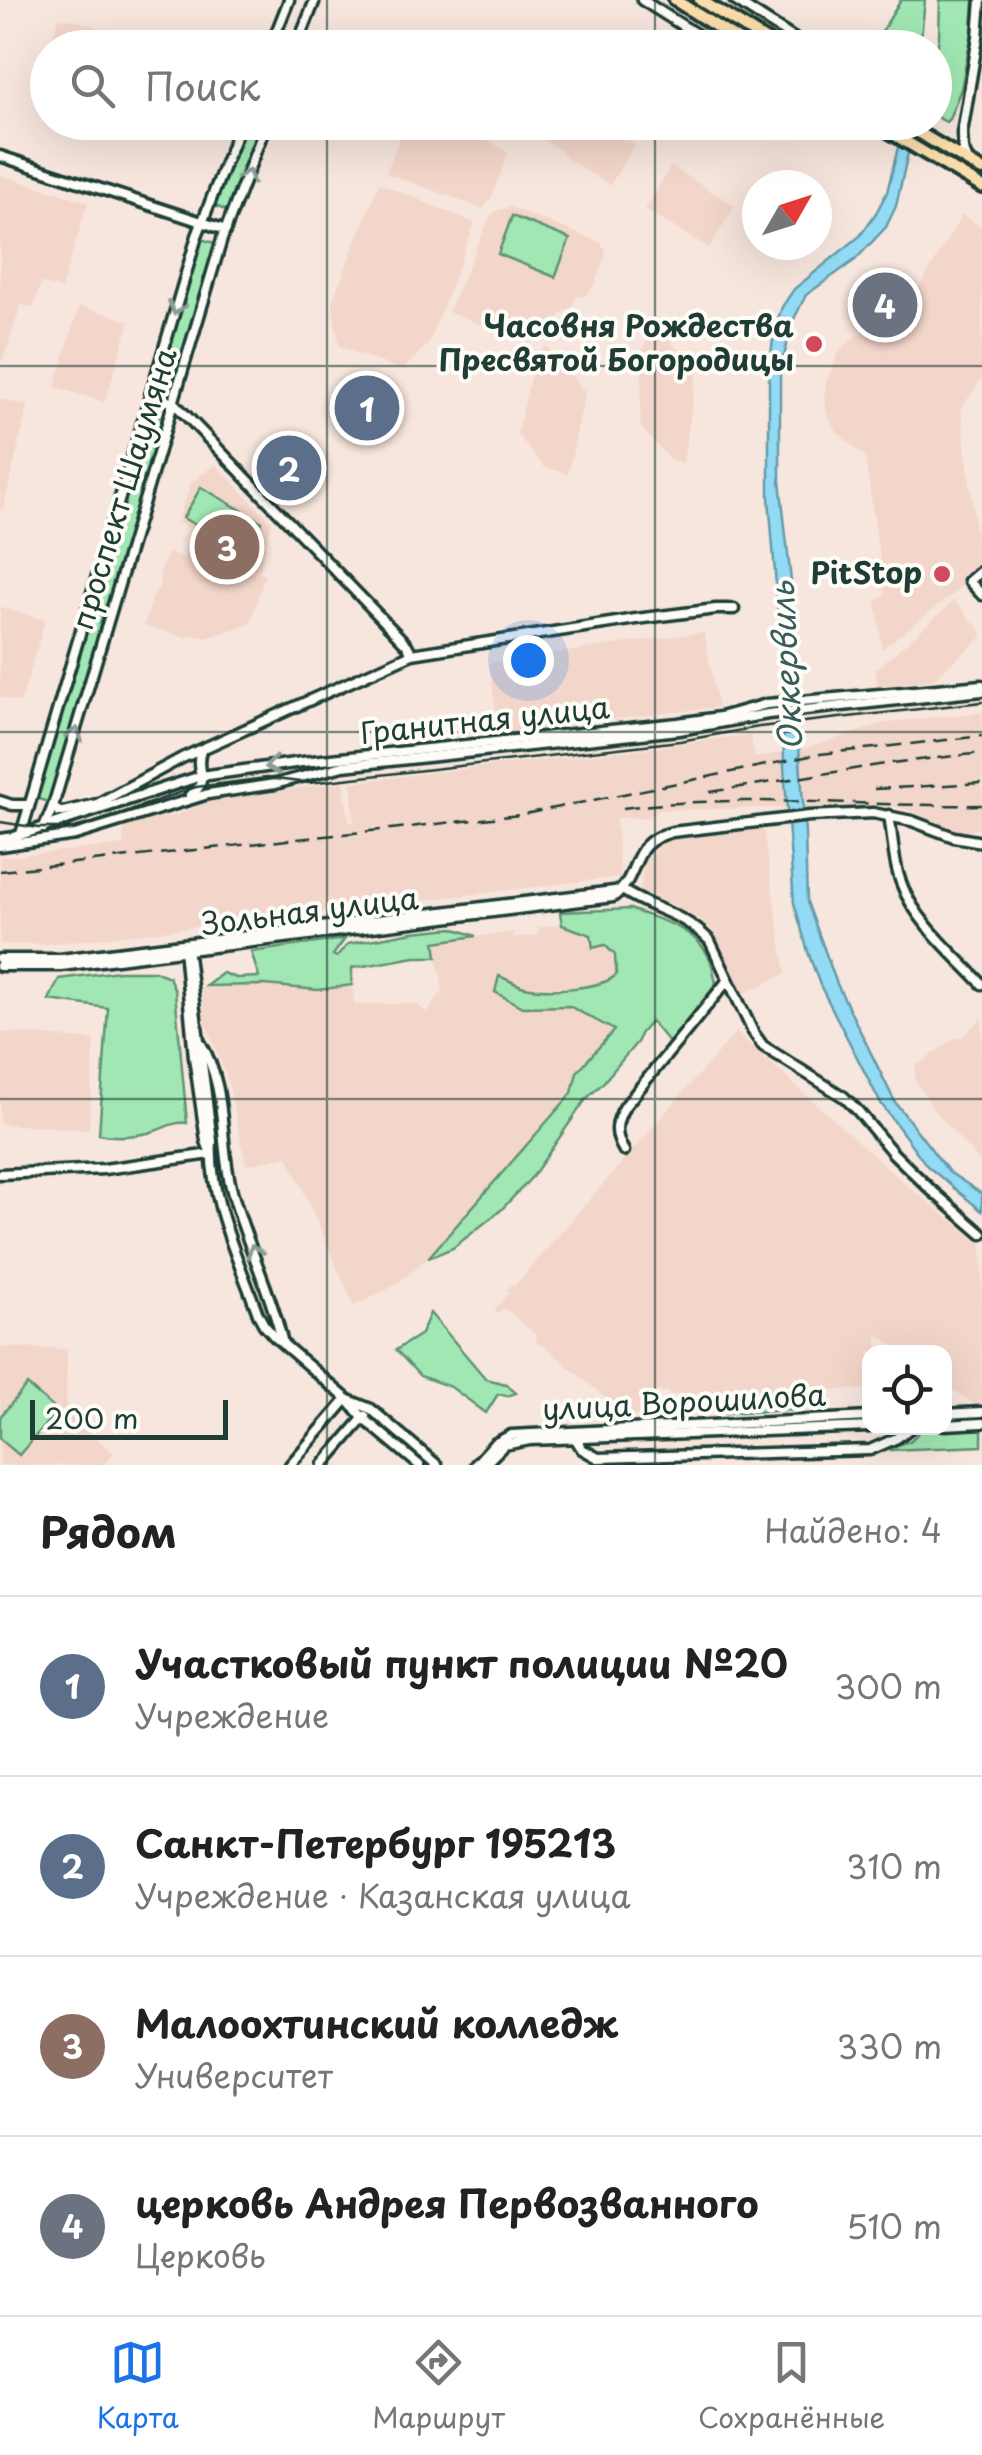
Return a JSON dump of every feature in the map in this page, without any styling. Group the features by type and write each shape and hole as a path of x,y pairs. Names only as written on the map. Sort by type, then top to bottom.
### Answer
{"main road":[{"path":"675,0 722,30"},
{"path":"700,0 749,30"},
{"path":"902,140 982,187"},
{"path":"930,140 982,170"}],"street":[{"path":"277,30 289,0"},
{"path":"303,30 315,0"},
{"path":"642,0 653,3 692,30"},
{"path":"734,0 781,30"},
{"path":"968,162 962,133 980,0"},
{"path":"933,142 953,142 962,133"},
{"name":"проспект Шаумяна","path":"22,834 202,222 234,140"},
{"name":"проспект Шаумяна","path":"40,841 54,806 226,230 260,140"},
{"path":"0,156 226,230"},
{"path":"150,395 174,403 412,654"},
{"path":"982,570 969,580 982,595"},
{"name":"Гранитная улица","path":"54,806 59,812 98,807 142,778 412,654 636,619 734,609"},
{"name":"Гранитная улица","path":"0,842 201,776 678,723 767,709 982,688"},
{"name":"Гранитная улица","path":"0,842 75,835 218,792 275,784 344,766 679,730 767,709"},
{"path":"181,802 198,790 202,782 198,761 202,751"},
{"path":"0,802 28,810 32,831 40,841"},
{"path":"982,842 954,838 889,815 858,812 661,835 641,850 622,890 698,929 710,942 753,1032 764,1046 844,1097 918,1178 982,1234"},
{"path":"889,815 896,864 906,896 982,984"},
{"name":"Зольная улица","path":"0,963 186,948 613,897 622,890"},
{"path":"186,948 216,1191 258,1314 283,1344 418,1465"},
{"path":"186,948 206,1141 211,1154"},
{"path":"624,1152 616,1129 624,1106 728,980"},
{"path":"198,1038 219,1086 232,1191 283,1344"},
{"path":"0,1174 104,1169 211,1154"},
{"path":"346,1399 371,1409 437,1465"},
{"path":"290,1465 346,1399"},
{"path":"323,1465 371,1409"},
{"path":"952,1414 982,1412"},
{"name":"улица Ворошилова","path":"502,1442 511,1434 862,1418"},
{"path":"952,1424 982,1423"},
{"name":"улица Ворошилова","path":"502,1442 862,1427"},
{"path":"575,1438 582,1450 598,1458 870,1450 901,1435"},
{"path":"475,1465 494,1444 502,1442"},
{"path":"484,1465 502,1442"}],"shaded area":[{"path":"58,18 104,30 55,30"},
{"path":"399,140 488,140 508,153 492,197 483,209 386,173"},
{"path":"544,140 628,140 635,144 610,185"},
{"path":"671,166 735,206 709,248 645,210"},
{"path":"0,175 88,202 61,289 41,283 33,308 21,305 3,361 0,360"},
{"path":"379,183 475,223 429,343 402,371 339,346 332,302"},
{"path":"510,207 599,242 606,255 594,286 586,295 577,297 544,335 528,342 448,312 491,215"},
{"path":"962,215 982,227 982,378 961,409 980,566 956,592 882,649 876,600 885,596 865,457 836,431 827,414 826,382 840,350 857,335 874,329 894,330"},
{"path":"79,306 130,321 105,402 55,387"},
{"path":"659,327 697,374 683,463 671,461 640,427 643,347"},
{"path":"547,346 585,392 568,474 544,467 517,434 536,355"},
{"path":"0,399 28,406 3,509 0,508"},
{"path":"215,464 272,522 259,573 265,575 250,624 206,638 188,638 144,626 159,588 167,552 183,557 188,551 194,531 177,522 191,483"},
{"path":"954,601 982,632 982,637 932,680 877,686 875,670"},
{"path":"0,607 45,620 21,703 0,697"},
{"path":"704,632 718,707 499,733 489,663"},
{"path":"982,712 982,829 958,832 894,806 659,810 647,818 616,818 620,877 84,940 0,944 0,857 123,845 124,827 178,815 209,799 344,782 349,822 354,822 351,782 750,734 755,755 752,758 803,749 885,723"},
{"path":"763,829 786,974 742,994 711,929 673,905 640,892 643,863 666,840"},
{"path":"562,925 591,935 593,947 604,945 615,955 616,975 609,983 524,987 499,977 522,1007 569,1006 614,1030 624,1041 428,1258 396,1285 354,1306 288,1156 246,1165 227,1078 205,1021 201,987 265,985 318,990 352,985 355,1005 412,1003 427,1013 443,990 434,942 513,932 514,938 538,935 538,927"},
{"path":"982,1018 982,1164 933,1109 915,1080 915,1067 962,1037"},
{"path":"0,1032 95,1040 89,1129 0,1124"},
{"path":"736,1032 911,1189 982,1244 982,1404 973,1404 952,1388 952,1345 893,1345 877,1334 877,1345 862,1345 862,1389 669,1395 642,1392 644,1416 618,1416 621,1411 536,1342 536,1335 504,1308 498,1313 494,1310 509,1293 506,1290 514,1286"},
{"path":"0,1347 67,1349 66,1412 114,1453 104,1465 0,1465"}],"green space":[{"path":"901,0 925,0 922,30 883,30"},
{"path":"940,0 974,0 961,89 952,112 952,30 939,30"},
{"path":"238,140 255,140 227,211 213,205"},
{"path":"512,216 570,239 555,277 498,254"},
{"path":"201,239 215,243 172,388 158,384"},
{"path":"150,413 163,417 49,802 35,798"},
{"path":"201,487 262,522 245,553 183,518"},
{"path":"630,909 676,926 695,939 710,959 716,983 670,1044 651,1021 586,1099 533,1176 501,1210 453,1248 428,1258 572,1093 577,1072 614,1030 569,1006 522,1007 495,992 499,976 521,986 543,989 585,987 608,980 616,975 615,955 605,945 593,948 591,935 562,925 560,912"},
{"path":"453,928 476,936 435,942 437,957 352,968 352,985 318,990 265,985 206,986 223,973 236,978 259,977 251,952 345,939 333,955 337,957 348,944"},
{"path":"155,971 169,977 175,991 187,1123 136,1135 99,1134 108,1008 49,1000 59,979"},
{"path":"430,1313 486,1379 506,1384 516,1393 498,1394 486,1413 451,1387 420,1376 396,1350 421,1334"},
{"path":"27,1385 57,1411 19,1455 0,1439 0,1417"},
{"path":"794,1391 795,1410 726,1413 725,1393"},
{"path":"982,1429 982,1446 891,1450 916,1435 952,1435 952,1430"}],"water":[{"name":"Оккервиль","path":"900,140 911,140 896,206 886,227 855,260 806,295 793,321 780,372 780,481 791,581 807,902 837,984 895,1102 949,1172 982,1194 982,1211 927,1166 880,1102 820,985 794,903 769,498 769,372 774,331 782,307 794,289 860,236 887,192"}],"tram line":[{"path":"0,822 73,828 196,787 266,778 309,783 982,702"}],"railway":[{"path":"0,871 520,815 820,754 982,736"},
{"path":"710,792 891,763 982,753"},
{"path":"874,789 982,783"},
{"path":"623,808 712,801 982,805"}],"place":[{"name":"церковь Андрея Первозванного","path":"885,305"},
{"name":"Часовня Рождества Пресвятой Богородицы","path":"814,344"},
{"name":"Участковый пункт полиции №20","path":"367,408"},
{"name":"Санкт-Петербург 195213","path":"289,468"},
{"name":"Малоохтинский колледж","path":"227,547"},
{"name":"PitStop","path":"942,574"}]}
